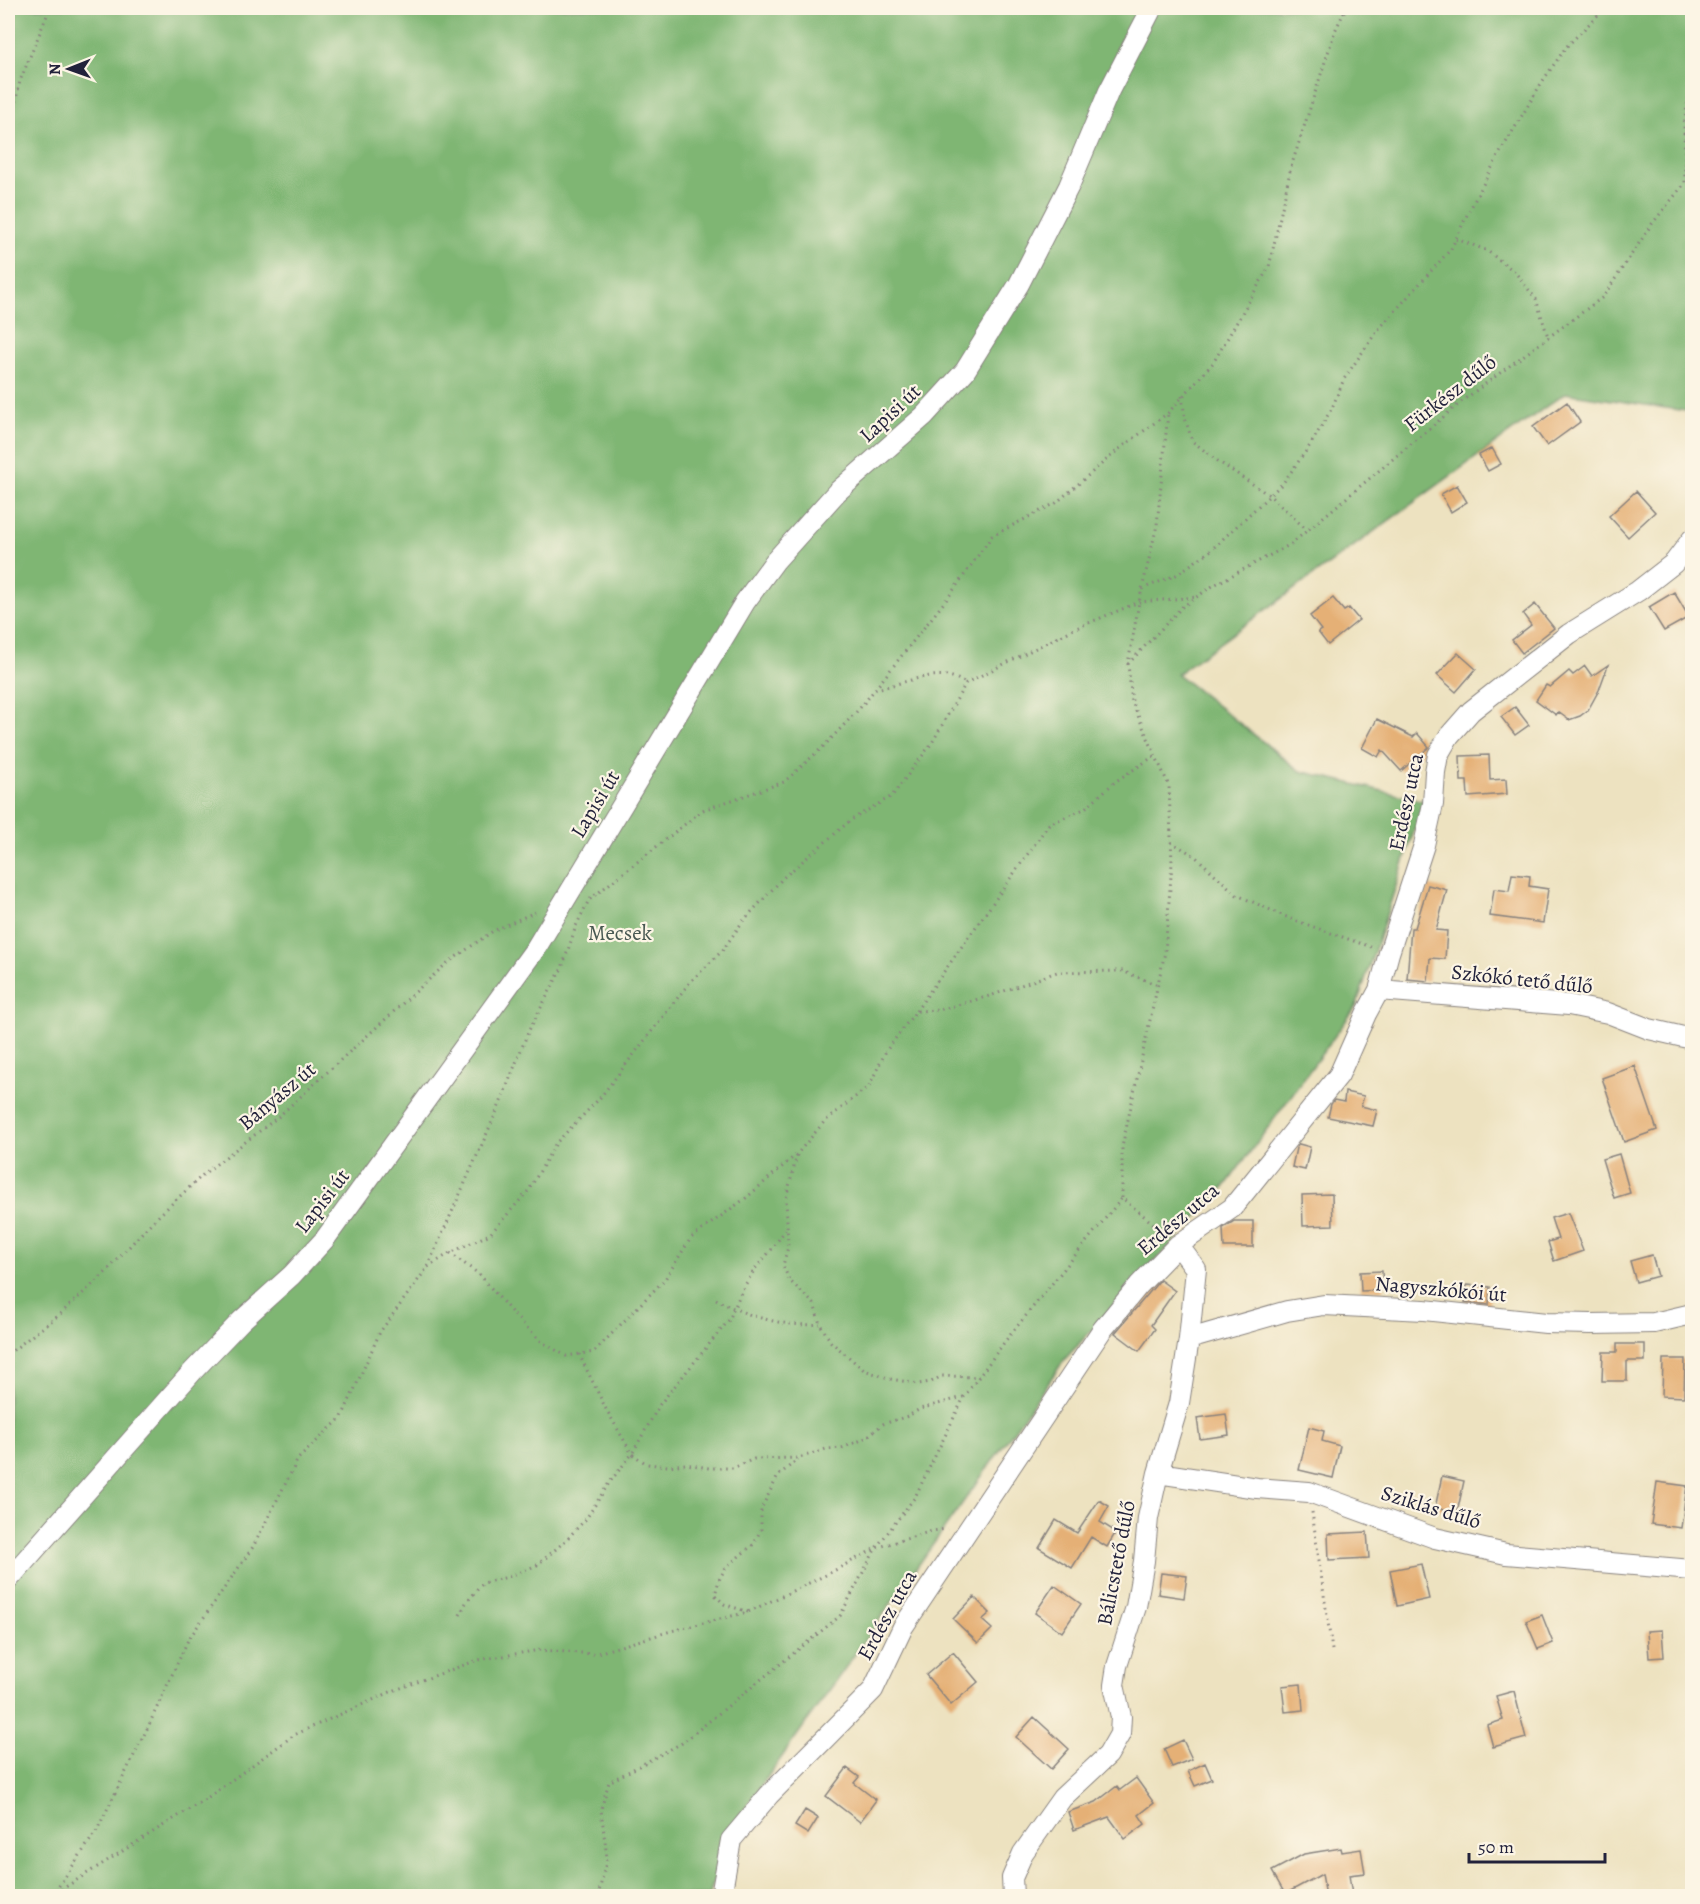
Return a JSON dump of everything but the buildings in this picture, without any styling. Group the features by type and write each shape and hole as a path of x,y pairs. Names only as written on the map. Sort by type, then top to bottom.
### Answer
{"street":[{"name":"Lapisi út","path":"8,1580 194,1371 241,1321 292,1275 325,1239 536,948 733,621 775,561 837,492 924,416 965,371 1019,284 1069,186 1109,90 1152,8"},
{"name":"Erdész utca","path":"721,1896 731,1840 769,1795 873,1690 903,1627 1102,1330 1139,1285 1178,1245 1232,1208 1339,1075 1379,990 1424,845 1433,804 1438,755 1449,736 1471,711 1569,634 1638,591 1674,563 1692,539"},
{"name":"Szkókó tető dűlő","path":"1379,990 1569,1005 1608,1013 1649,1029 1692,1039"},
{"name":"Bálicstető dűlő","path":"1013,1896 1012,1878 1023,1853 1062,1798 1108,1755 1120,1734 1121,1717 1114,1685 1117,1666 1136,1608 1148,1518 1158,1473 1179,1403 1189,1339 1196,1269 1178,1245"},
{"name":"Nagyszkókói út","path":"1189,1339 1287,1311 1324,1305 1424,1310 1546,1323 1580,1324 1654,1323 1692,1314"},
{"name":"Sziklás dűlő","path":"1158,1473 1257,1488 1309,1492 1435,1538 1506,1554 1692,1570"}],"path":[{"path":"8,137 20,81 50,8"},
{"path":"53,1895 96,1832 188,1640 253,1547 298,1459 342,1417 380,1332 428,1268 496,1114 528,1032 562,968 576,926 589,900 703,810 784,782 825,745 860,708 950,595 992,537 1056,503 1118,450 1167,413 1214,363 1269,267 1291,167 1335,31 1346,8"},
{"path":"1142,589 1176,575 1210,551 1283,483 1311,444 1332,408 1344,379 1377,332 1451,249 1498,156 1542,81 1566,47 1605,8"},
{"name":"Fürkész dűlő","path":"1128,664 1182,607 1214,585 1291,544 1448,412 1603,297 1652,224 1685,183 1684,124 1692,81"},
{"path":"1456,239 1486,250 1514,271 1536,299 1548,337"},
{"path":"1182,396 1185,418 1192,441 1269,495 1307,530"},
{"path":"598,1896 607,1858 601,1809 609,1782 682,1743 840,1616 876,1548 915,1497 964,1397 1013,1331 1122,1198 1122,1148 1165,952 1172,863 1169,786 1132,702 1128,664 1138,602 1157,525 1167,413"},
{"path":"428,1268 450,1253 490,1234 528,1190 556,1143 599,1099 690,982 722,951 743,921 784,877 851,820 892,796 932,743 966,683 1074,629 1138,602 1197,597"},
{"path":"875,689 896,686 928,676 950,676 966,683"},
{"path":"450,1253 480,1275 513,1314 542,1342 566,1356 594,1352 665,1278 691,1238 746,1198 797,1154 824,1122 868,1086 886,1051 1049,824 1084,809 1116,781 1156,755"},
{"path":"1171,842 1196,856 1237,895 1291,920 1351,938 1389,954"},
{"name":"Bányász út","path":"8,1354 59,1315 105,1273 151,1223 206,1172 278,1117 446,964 493,931 536,912 564,903 589,900"},
{"path":"916,1011 939,1011 1003,992 1057,972 1122,971 1158,986"},
{"path":"797,1154 786,1198 788,1247 783,1265 789,1280 814,1305 820,1324 831,1342 864,1370 891,1379 918,1384 931,1382 942,1376 979,1377"},
{"path":"1122,1198 1178,1245"},
{"path":"460,1615 466,1603 483,1582 508,1577 537,1565 586,1519 609,1483 632,1454 660,1404 729,1320 754,1269 788,1226"},
{"path":"716,1299 733,1310 802,1326 820,1324"},
{"path":"579,1354 596,1390 632,1454 646,1464 668,1466 686,1464 709,1468 733,1468 754,1459 799,1458 826,1449 842,1448 864,1439 883,1424 908,1416 920,1409 964,1397"},
{"path":"748,1612 724,1604 715,1595 719,1580 726,1567 754,1544 761,1529 760,1509 778,1476 799,1458"},
{"path":"1309,1492 1332,1650"},
{"path":"53,1895 207,1798 294,1735 395,1690 477,1660 540,1650 594,1654 671,1631 748,1612 876,1548 932,1531 969,1526"}],"green space":[{"name":"Mecsek","path":"8,8 1692,8 1692,412 1565,393 1177,674 1300,771 1424,801 1356,1007 1226,1185 1065,1359 732,1827 709,1896 8,1896"}]}
